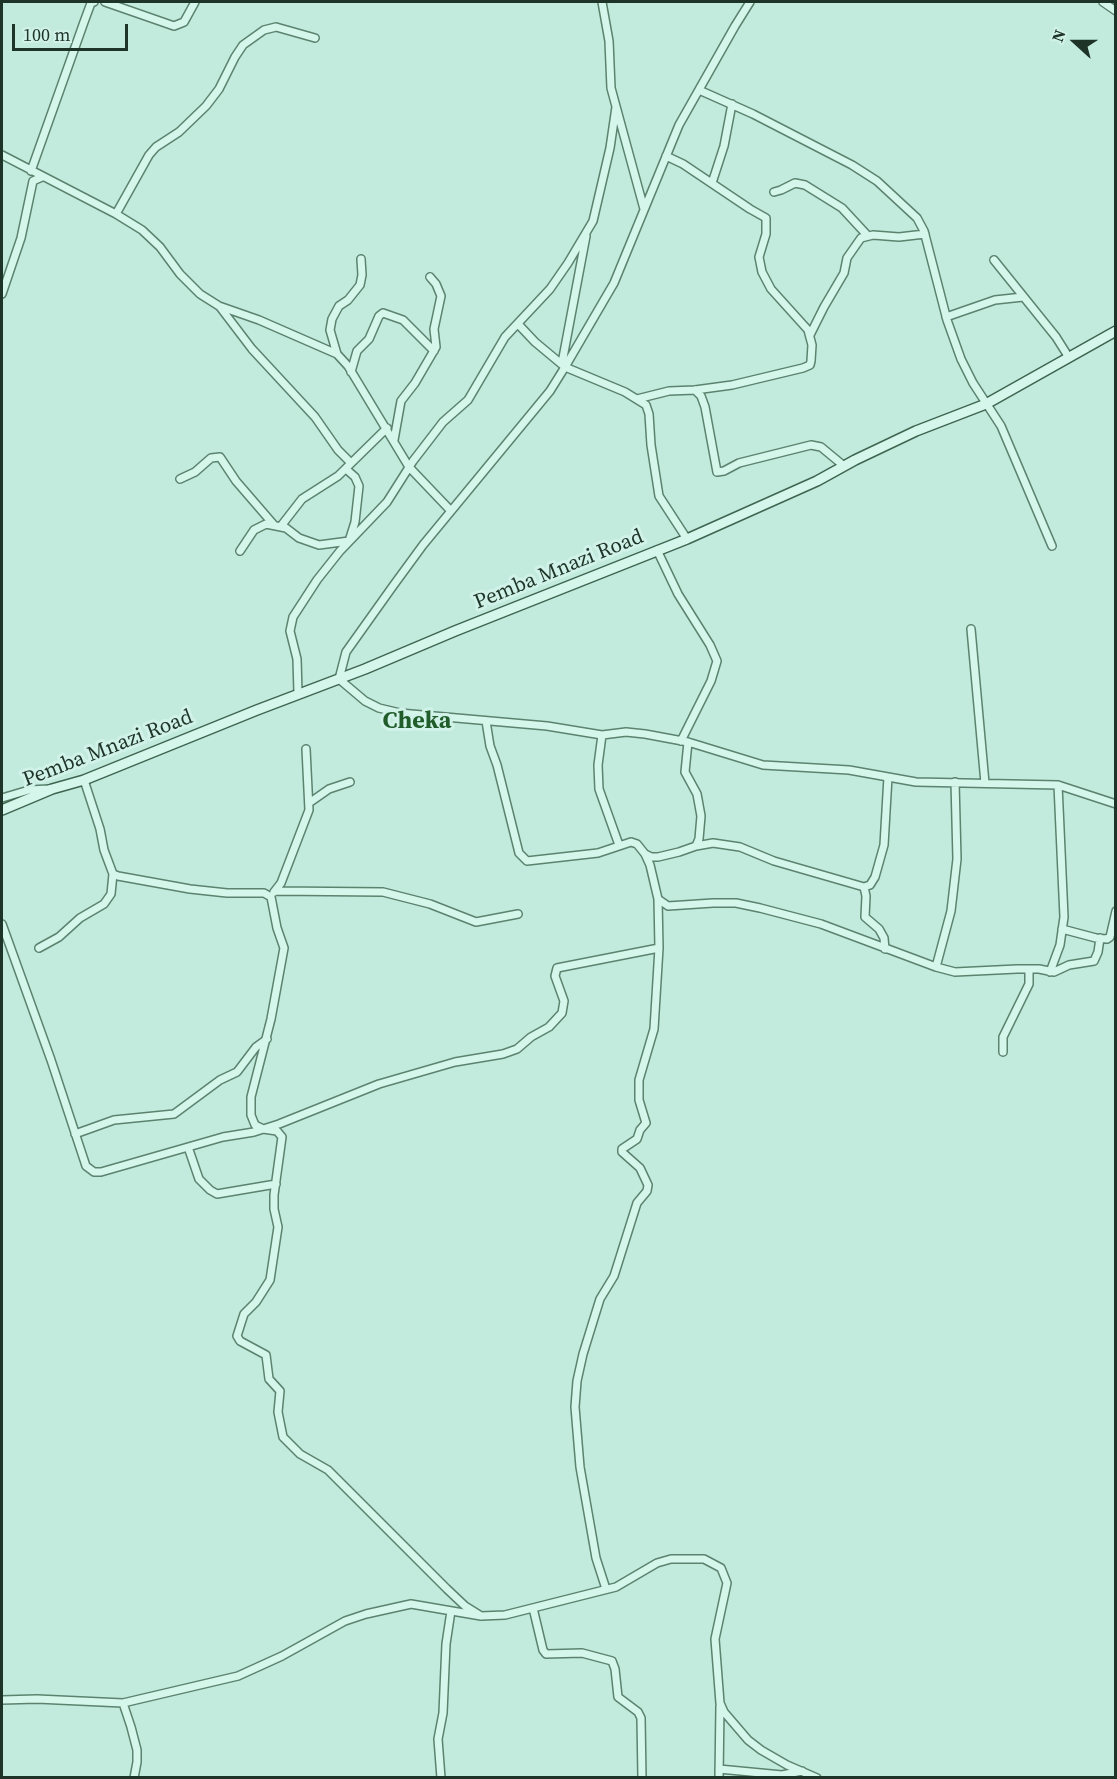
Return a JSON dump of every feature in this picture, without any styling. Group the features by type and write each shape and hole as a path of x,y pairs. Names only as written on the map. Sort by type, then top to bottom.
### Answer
{"main road":[{"name":"Pemba Mnazi Road","path":"2,810 52,789 84,780 687,539 817,481 916,431 986,404 1116,330"}],"street":[{"path":"31,171 91,3 94,2"},
{"path":"105,2 174,26 184,22 195,2"},
{"path":"602,2 609,41 611,88 644,209"},
{"path":"750,2 679,125 614,283 550,391 423,546 351,645 342,662 339,679 365,701 387,711 547,726 602,735 635,733 685,742 763,765 849,770 916,782 1058,784 1116,804"},
{"path":"1103,2 1116,11"},
{"path":"116,214 149,155 156,147 179,132 206,106 219,89 243,45 264,30 276,27 315,38"},
{"path":"699,90 732,104 852,165 877,181 917,218 925,234 946,317 961,359 973,383 1001,426 1052,546"},
{"path":"712,183 724,146 732,104"},
{"path":"298,693 297,659 290,624 293,616 317,580 349,541 387,502 409,467 443,422 468,400 505,337 558,279 593,221 610,148 616,107"},
{"path":"2,155 116,214 142,230 156,242 180,274 200,294 219,306 259,320 337,354"},
{"path":"637,399 669,391 732,385 810,365 812,351 810,335 800,320 771,289 762,273 759,257 766,234 766,218 673,158 666,156"},
{"path":"2,294 21,238 33,181 42,177"},
{"path":"774,192 795,183 804,184 842,208 867,235"},
{"path":"564,365 586,232"},
{"path":"810,335 844,273 847,258 856,243 867,235 899,237 925,234"},
{"path":"361,259 363,275 360,285 348,300 339,306 332,319 330,330 337,354 387,428 409,467 451,511"},
{"path":"994,260 1056,336 1068,356"},
{"path":"394,440 401,401 435,351 435,323 441,296 430,277"},
{"path":"946,317 995,300 1023,297"},
{"path":"219,306 252,349 315,417 355,477 359,486 355,522 349,541"},
{"path":"351,372 357,351 369,339 379,316 383,313 403,320 435,351"},
{"path":"518,324 534,342 564,365 625,392 646,405 660,496 687,539"},
{"path":"695,390 703,402 717,472 739,463 811,444 821,447 844,466"},
{"path":"240,551 254,530 262,525 277,525 302,499 331,481 387,428"},
{"path":"180,479 195,472 212,458 220,457 236,481 277,525 299,538 319,545 349,541"},
{"path":"657,550 678,594 710,645 717,661 685,742 685,772 700,801 699,839 696,846"},
{"path":"971,629 985,783"},
{"path":"486,721 490,746 519,853 523,858 527,861 598,852 631,842 637,844 645,854 658,899 659,948 654,1029 639,1080 639,1100 646,1123 637,1139 622,1149 622,1152 640,1168 648,1185 647,1191 637,1203 614,1276 600,1299 583,1354 576,1390 575,1407 580,1467 596,1558 606,1589"},
{"path":"602,735 598,765 599,789 619,845"},
{"path":"272,893 281,883 309,810 306,750"},
{"path":"645,854 658,857 713,843 740,847 774,861 864,887 870,885 875,878 884,845 888,777"},
{"path":"39,948 52,941 80,918 104,904 111,894 113,874 84,780"},
{"path":"309,803 329,789 350,782"},
{"path":"936,967 951,911 957,859 955,782"},
{"path":"1050,972 1060,945 1064,900 1058,784"},
{"path":"2,798 29,790 52,789"},
{"path":"113,874 190,889 272,893 383,892 430,904 476,922 518,914"},
{"path":"864,887 865,917 879,929 884,938 885,949"},
{"path":"272,893 277,928 284,948 279,986 251,1097 253,1123 258,1128 277,1131 282,1137 274,1209 278,1227 272,1273 256,1302 244,1314 237,1336 240,1341 266,1355 269,1379 280,1391 278,1412 282,1434 300,1454 328,1470 447,1589 465,1606 481,1616"},
{"path":"658,899 673,907 736,903 760,908 821,924 936,967 964,972 1029,969 1050,972 1069,965 1094,961 1101,938"},
{"path":"1062,929 1101,938 1110,937 1116,910"},
{"path":"2,924 86,1166 94,1172 101,1172 223,1137 263,1129 334,1104 379,1084 456,1062 503,1054 517,1049 531,1037 549,1028 562,1013 564,1001 555,975 557,968 659,948"},
{"path":"1004,1052 1003,1037 1029,984 1029,969"},
{"path":"75,1134 114,1120 174,1114 220,1080 237,1072 256,1047 267,1039"},
{"path":"188,1147 199,1179 210,1191 217,1194 276,1184"},
{"path":"2,1700 37,1699 123,1703 238,1676 282,1656 345,1621 366,1614 411,1604 481,1616 505,1615 616,1587 657,1563 671,1559 704,1559 721,1568 727,1588 715,1639 720,1703 719,1778"},
{"path":"533,1608 546,1654 582,1653 612,1661 618,1697 638,1712 641,1718 642,1778"},
{"path":"441,1778 438,1739 443,1713 446,1644 451,1611"},
{"path":"123,1703 137,1750 134,1778"},
{"path":"720,1703 729,1720 761,1750 817,1777"},
{"path":"719,1768 782,1775 802,1771"}],"district":[{"name":"Cheka","path":"417,722"}]}
